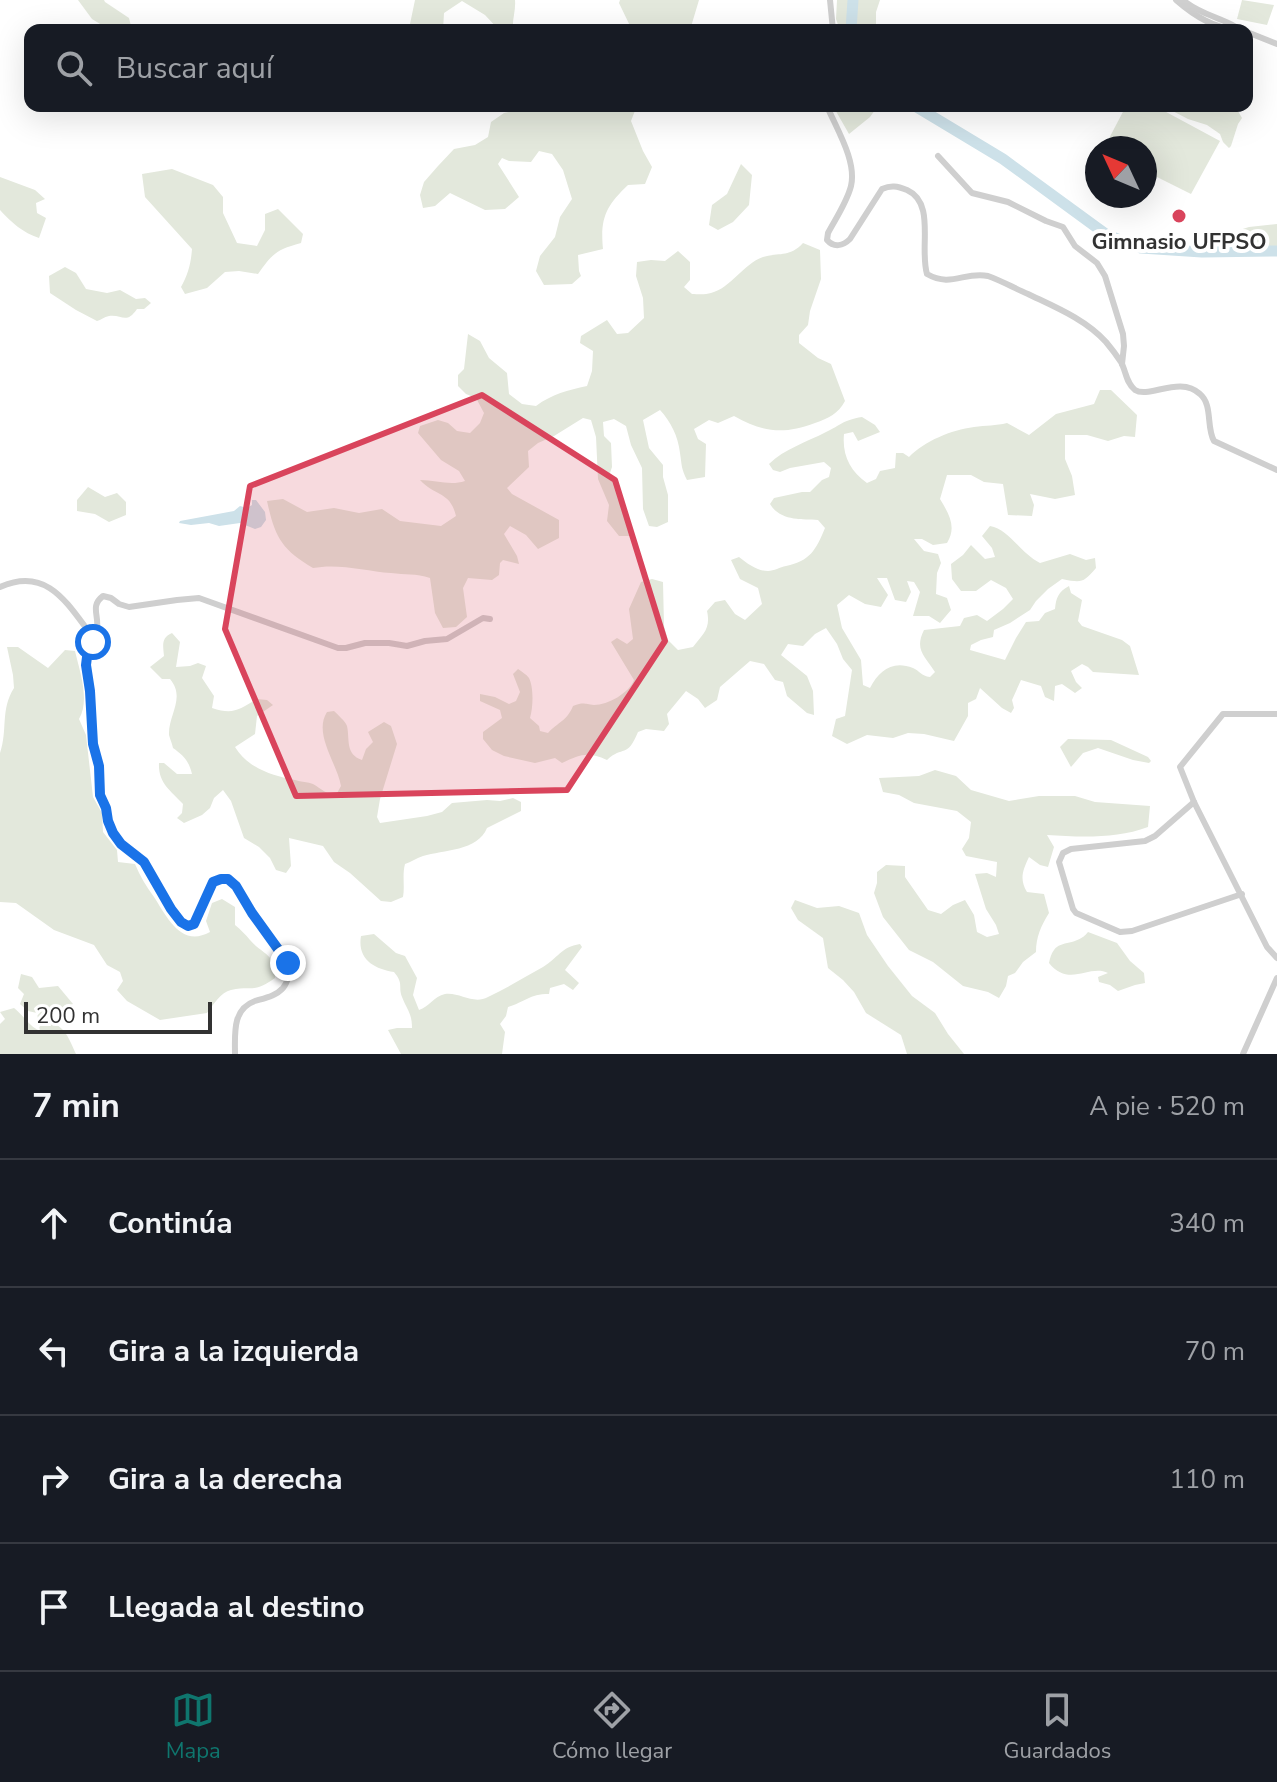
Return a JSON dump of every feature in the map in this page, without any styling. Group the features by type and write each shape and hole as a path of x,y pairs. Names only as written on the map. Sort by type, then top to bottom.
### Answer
{"street":[{"path":"830,0 832,24"},
{"path":"1176,0 1188,11 1217,24"},
{"path":"1183,0 1191,7 1229,24"},
{"path":"1253,34 1277,44"},
{"path":"830,112 839,128 853,174 848,196 828,233 830,243 836,246 850,239 882,189 890,186 912,192 920,200 923,211 927,274 950,281 979,274 1079,320 1107,343 1136,390 1143,392 1172,386 1201,394 1206,403 1214,441 1277,470"},
{"path":"938,156 972,193 1008,202 1063,227 1075,246 1097,263 1105,276 1123,334 1122,364"},
{"path":"0,587 29,579 42,583 64,600 92,636 93,642"},
{"path":"235,1054 237,1016 252,1002 272,996 283,988 289,975 288,963 236,886 228,879 213,882 194,924 188,926 171,909 144,862 121,844 113,833 100,795 86,665 98,626 97,601 103,596 129,607 199,598 338,648 365,643 407,646 447,639 483,618 490,619"},
{"path":"1277,714 1223,714 1180,767 1194,802 1267,947 1277,958"},
{"path":"1194,802 1145,841 1071,849 1063,853 1059,862 1073,909 1082,917 1101,925 1120,932 1132,931 1242,894"},
{"path":"1243,1054 1277,978"}],"highlighted area":[{"path":"482,395 615,480 665,641 567,790 296,796 225,629 250,486"}],"shaded area":[{"path":"78,0 104,0 129,18 130,24 100,24 92,19"},
{"path":"415,0 515,0 513,24 493,24 462,1 444,13 443,24 410,24"},
{"path":"620,0 699,0 692,24 629,24"},
{"path":"837,0 880,0 876,24 838,24"},
{"path":"1242,0 1274,5 1267,25 1237,19"},
{"path":"634,112 631,121 652,167 645,184 628,185 614,200 604,221 603,249 578,255 581,276 572,284 544,285 536,271 540,256 555,237 560,217 572,199 563,170 552,154 539,151 531,162 502,158 498,164 519,197 505,209 485,210 450,193 435,206 423,208 420,195 424,182 454,149 475,145 488,137 491,122 504,113"},
{"path":"836,112 874,112 870,117 849,134"},
{"path":"1123,112 1166,112 1220,141 1191,194 1157,177 1157,136 1110,136"},
{"path":"1175,112 1238,112 1242,118 1229,148 1220,134 1207,125"},
{"path":"741,164 752,175 749,205 733,222 718,230 709,225 712,205 727,194"},
{"path":"172,169 213,185 223,197 223,213 237,243 257,246 265,230 265,214 278,209 303,234 301,243 276,253 258,274 225,272 207,288 185,294 181,287 189,269 192,249 145,197 142,174"},
{"path":"0,177 35,190 45,199 36,203 37,213 46,218 39,238 18,227 0,210"},
{"path":"1277,224 1277,250 1231,251 1233,232"},
{"path":"803,243 820,250 821,279 808,325 799,335 799,343 831,364 845,401 829,417 793,429 773,430 754,426 734,416 718,423 709,420 694,429 698,439 706,444 705,477 687,480 678,441 667,419 660,410 643,420 649,448 663,465 668,522 657,527 649,526 643,509 642,468 626,426 614,419 603,422 604,436 611,443 610,473 633,536 619,536 607,521 609,505 598,479 596,437 591,420 583,418 528,451 529,467 507,488 512,494 559,520 559,538 538,549 526,535 510,526 504,534 519,564 503,560 499,575 492,580 468,578 463,588 467,617 456,627 443,628 435,613 430,578 342,567 313,568 293,555 281,541 267,501 283,499 307,512 334,508 359,513 382,509 400,521 441,526 456,516 446,498 420,480 465,481 459,471 441,460 418,433 420,426 438,420 448,423 457,431 470,433 480,423 484,413 476,398 458,386 458,375 464,369 468,334 480,341 489,358 507,373 509,394 522,404 536,406 560,393 587,386 593,351 580,343 581,336 607,320 617,334 628,333 644,318 643,298 636,276 637,262 665,261 678,251 690,262 690,280 684,287 692,294 706,294 725,286 756,260 788,253"},
{"path":"65,267 76,273 86,289 107,293 120,290 151,303 127,318 109,316 97,321 50,293 49,276"},
{"path":"1100,390 1111,390 1137,415 1135,437 1124,436 1108,441 1087,435 1065,435 1065,459 1075,495 1055,499 1030,494 1034,505 1032,516 1008,515 1003,484 984,482 971,475 947,475 940,499 952,526 947,543 933,545 922,539 914,539 924,551 938,554 941,563 936,594 947,598 951,610 940,623 929,616 913,616 920,592 914,582 907,581 911,592 906,602 895,600 887,578 877,578 888,595 881,607 865,604 849,595 837,605 842,628 861,660 863,685 870,688 882,672 899,665 930,677 935,672 920,648 924,630 960,626 964,618 977,615 987,621 1013,599 1006,588 991,580 976,591 961,591 952,579 951,564 971,545 985,559 995,557 982,536 990,526 1003,532 1040,563 1070,554 1086,560 1095,558 1096,568 1082,581 1062,579 1048,589 1030,610 994,630 993,637 971,645 970,650 1005,660 1026,622 1039,621 1045,613 1055,609 1058,596 1069,586 1071,593 1082,600 1078,621 1082,626 1122,640 1130,646 1139,675 1093,672 1082,664 1071,671 1082,688 1075,693 1062,684 1055,686 1054,701 1045,697 1041,686 1021,680 1012,700 1014,708 1011,713 980,688 976,699 968,703 968,716 954,741 908,733 893,738 867,735 847,744 832,736 836,719 845,716 852,670 826,628 803,646 788,644 781,655 807,676 813,691 814,715 787,696 783,682 775,680 764,664 750,661 720,687 717,700 705,708 686,691 667,714 669,724 664,731 646,729 638,732 628,749 607,760 589,755 562,763 555,758 535,763 504,756 492,750 483,739 483,732 502,718 500,710 480,701 480,694 509,704 516,701 520,692 513,674 518,669 531,682 530,718 540,731 548,733 573,706 605,703 628,689 634,680 611,642 617,638 627,644 633,639 629,609 641,582 652,579 663,582 664,626 668,640 678,650 693,647 700,638 707,627 707,611 715,602 725,600 735,614 745,620 762,604 758,588 740,579 731,560 739,557 749,565 768,571 794,564 811,553 825,528 818,520 779,514 770,504 774,498 810,492 829,477 831,468 824,462 780,472 773,470 769,464 789,450 846,421 862,417 880,432 858,441 853,432 844,434 844,449 848,462 867,483 876,479 880,471 895,468 896,453 909,457 939,437 978,426 1007,423 1029,435 1056,414 1094,404"},
{"path":"88,487 105,497 117,493 126,502 126,515 109,522 95,514 77,511 77,500"},
{"path":"252,500 256,500 265,512 266,520 255,529 240,523 219,526 179,523 234,511 240,506 247,508 252,505"},
{"path":"172,633 180,642 176,667 198,663 206,666 202,678 214,696 212,708 236,710 257,699 267,700 273,705 257,716 255,734 235,747 261,770 311,783 336,795 341,786 323,730 327,712 334,711 347,726 353,754 362,760 373,742 368,732 384,722 391,726 397,744 380,799 377,817 380,823 442,812 452,803 487,800 513,798 521,802 521,811 487,828 482,836 468,845 423,856 405,864 403,897 391,902 381,901 334,862 323,846 289,838 291,866 286,873 276,870 259,847 244,838 231,801 223,790 202,815 184,823 177,818 182,813 183,804 163,781 159,763 164,763 177,774 192,774 185,759 173,748 169,735 176,700 175,686 170,679 162,679 150,667 164,656 164,640"},
{"path":"7,647 18,647 48,668 65,650 75,651 84,695 79,719 86,735 93,797 102,813 103,832 117,850 118,862 135,864 164,913 183,933 200,936 210,932 206,921 212,903 222,899 235,907 235,925 268,955 273,963 275,978 257,988 227,991 207,1013 160,1020 127,1001 117,990 123,981 120,972 107,965 94,945 54,930 16,903 0,902 0,753 7,704 14,688"},
{"path":"1068,739 1111,740 1151,761 1133,760 1098,748 1083,753 1071,767 1060,747"},
{"path":"935,770 956,776 971,790 1009,801 1039,796 1075,796 1095,802 1150,806 1148,827 1111,835 1047,835 1054,847 1048,867 1029,857 1023,883 1027,892 1044,894 1049,913 1037,941 1036,952 1008,976 999,998 963,986 933,962 909,950 883,917 874,893 877,872 886,865 905,866 905,877 928,910 941,914 965,900 974,915 977,932 987,937 999,934 986,909 975,874 987,873 996,877 997,862 966,856 962,849 969,838 971,822 957,811 914,803 899,795 883,792 879,778 919,776"},
{"path":"795,900 817,908 839,906 859,913 867,935 888,966 912,996 935,1013 964,1054 907,1054 901,1035 866,1013 854,992 828,968 823,938 798,920 791,908"},
{"path":"1088,932 1117,943 1144,973 1145,983 1118,991 1099,982 1098,977 1108,973 1064,974 1049,963 1057,947"},
{"path":"374,934 396,953 405,956 417,978 413,995 419,1010 445,994 477,1000 488,997 543,967 568,948 580,944 582,947 565,970 579,983 573,990 564,984 550,988 549,994 508,1007 500,1024 505,1032 502,1054 401,1054 388,1030 412,1028 411,1019 394,972 368,962 364,957 361,936"},
{"path":"21,974 32,977 39,988 58,986 73,1004 48,1014 49,1022 63,1030 76,1054 0,1054 0,1024 5,1019 0,1012 14,1008 40,1031 37,1013 28,1011 20,1004 24,994 18,988"}],"waterway":[{"path":"851,24 853,0"},
{"path":"925,112 1003,159 1107,235 1141,248 1202,252 1277,251"}],"place":[{"name":"Gimnasio UFPSO","path":"1179,216"}],"route":[{"path":"93,642 86,665 93,744 99,766 100,795 113,833 121,844 144,862 171,909 188,926 194,924 213,882 228,879 236,886 288,963"}]}
